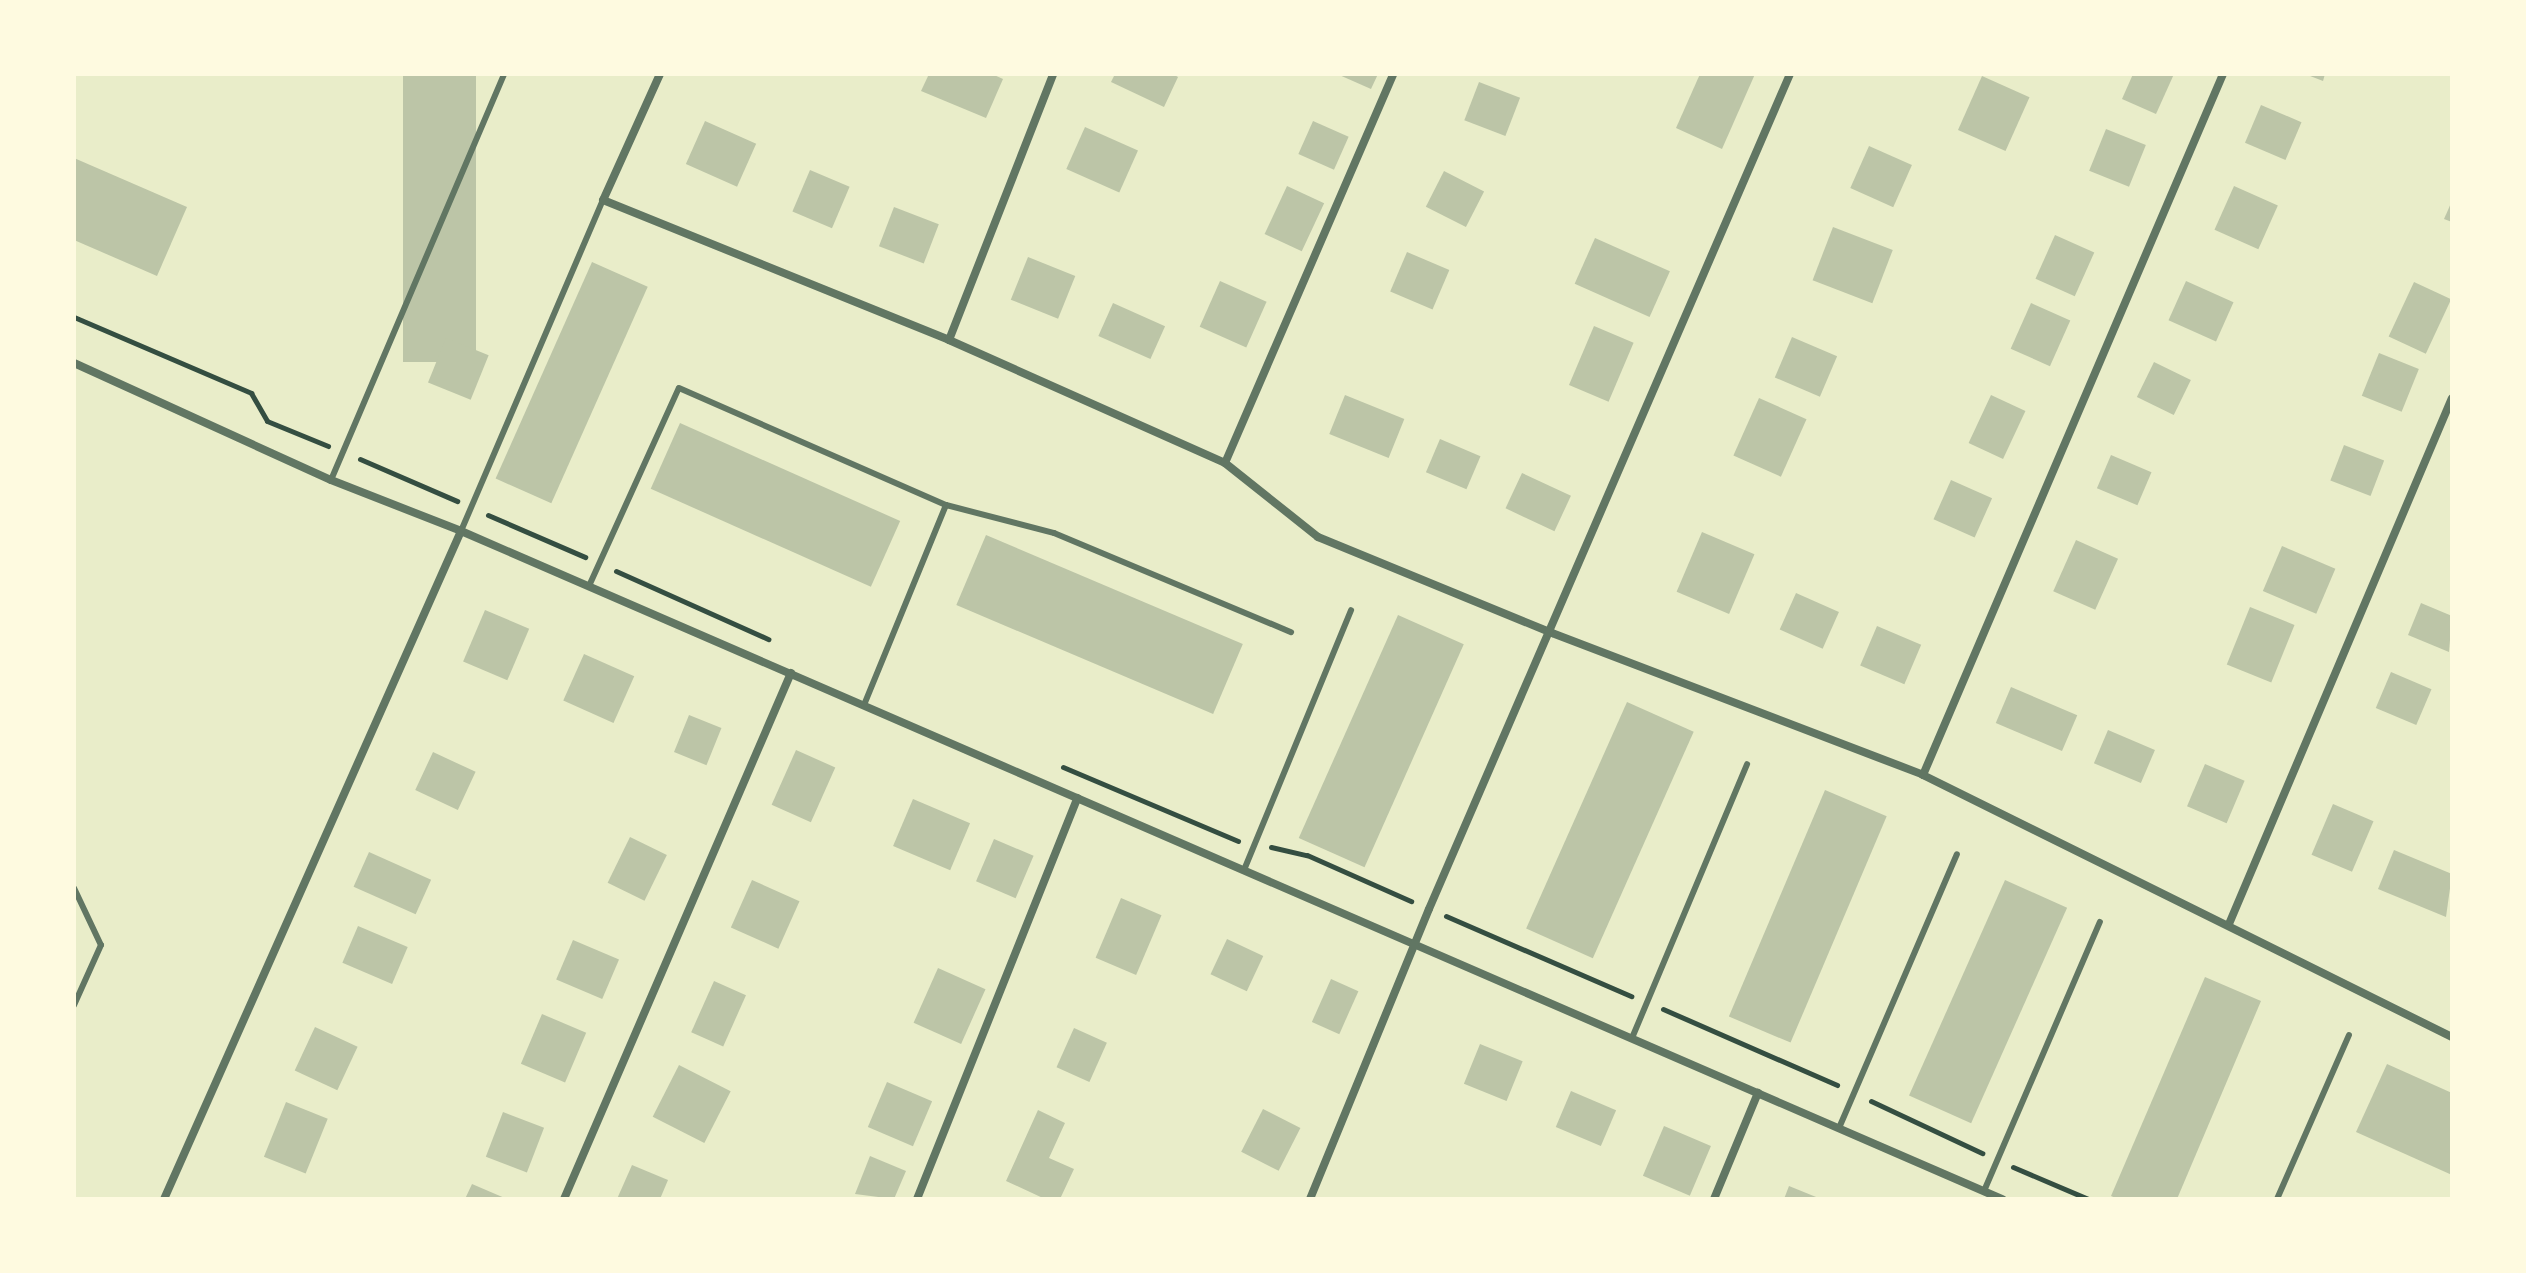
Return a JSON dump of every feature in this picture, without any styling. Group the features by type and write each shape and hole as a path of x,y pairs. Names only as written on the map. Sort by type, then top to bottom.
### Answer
{"street":[{"path":"660,74 603,200 949,340 1225,463 1318,537 1552,633 1923,775 2452,1037"},
{"path":"949,340 1053,74"},
{"path":"1225,463 1393,74"},
{"path":"1310,1199 1429,909 1552,633 1790,74"},
{"path":"1923,775 2223,74"},
{"path":"74,363 331,480 589,586 2002,1199"},
{"path":"2229,924 2452,398"},
{"path":"164,1199 461,531"},
{"path":"564,1199 791,673"},
{"path":"917,1199 1077,798"},
{"path":"1714,1199 1758,1093"}],"lane":[{"path":"331,480 504,74"},
{"path":"461,531 603,200"},
{"path":"589,586 679,388 946,505 1054,533 1291,632"},
{"path":"864,705 946,505"},
{"path":"1244,870 1252,843 1351,610"},
{"path":"1632,1038 1747,764"},
{"path":"1839,1128 1957,854"},
{"path":"74,888 101,945 74,1005"},
{"path":"1984,1191 2100,922"},
{"path":"2277,1199 2349,1035"}],"path":[{"path":"74,317 251,393 267,421 471,507 770,640"},
{"path":"1055,763 1252,843 1307,855 1855,1093 1998,1161 2088,1199"}],"building":[{"path":"403,74 476,74 476,362 403,362"},
{"path":"929,74 992,74 1003,79 986,118 921,91"},
{"path":"1115,74 1173,74 1178,77 1164,107 1111,82"},
{"path":"1337,74 1378,74 1371,89"},
{"path":"1700,74 1755,74 1722,149 1676,128"},
{"path":"2133,74 2174,74 2156,114 2122,99"},
{"path":"2305,74 2325,74 2323,81"},
{"path":"1982,76 2030,97 2006,151 1958,130"},
{"path":"1479,82 1520,98 1505,136 1464,120"},
{"path":"2261,105 2302,122 2285,160 2245,143"},
{"path":"705,121 756,144 737,187 686,164"},
{"path":"1313,121 1349,137 1334,170 1298,154"},
{"path":"1085,127 1138,151 1119,193 1066,169"},
{"path":"2106,129 2146,145 2129,187 2089,171"},
{"path":"1869,146 1912,165 1893,207 1850,188"},
{"path":"74,158 187,207 157,276 74,240"},
{"path":"810,170 850,187 832,228 792,211"},
{"path":"1444,171 1484,191 1466,227 1426,207"},
{"path":"1287,186 1324,203 1302,251 1265,234"},
{"path":"2234,186 2278,206 2258,249 2214,230"},
{"path":"2452,201 2452,222 2444,219"},
{"path":"894,207 939,224 924,263 879,246"},
{"path":"1833,227 1893,250 1872,303 1813,280"},
{"path":"2055,235 2094,252 2075,296 2035,279"},
{"path":"1595,238 1670,271 1650,317 1575,284"},
{"path":"1407,252 1449,270 1433,310 1390,292"},
{"path":"1028,257 1075,276 1058,319 1011,300"},
{"path":"592,262 648,287 551,503 496,479"},
{"path":"1220,281 1267,302 1246,347 1200,327"},
{"path":"2186,281 2234,302 2216,341 2169,320"},
{"path":"2414,282 2451,299 2426,354 2389,336"},
{"path":"1113,303 1165,326 1150,359 1098,336"},
{"path":"2031,303 2070,320 2050,366 2011,349"},
{"path":"1594,326 1634,343 1609,402 1569,385"},
{"path":"1792,337 1837,356 1820,397 1775,378"},
{"path":"446,338 489,355 471,400 428,383"},
{"path":"2379,353 2419,369 2402,412 2362,396"},
{"path":"2154,362 2191,380 2174,415 2137,397"},
{"path":"1345,395 1404,419 1389,458 1329,434"},
{"path":"1991,395 2025,411 2003,459 1969,443"},
{"path":"1759,398 1807,419 1781,477 1733,456"},
{"path":"680,423 900,521 871,587 651,489"},
{"path":"1440,439 1481,456 1466,489 1426,472"},
{"path":"2344,445 2384,460 2371,496 2330,480"},
{"path":"2111,455 2152,472 2137,505 2097,488"},
{"path":"1522,473 1571,496 1554,531 1506,508"},
{"path":"1951,480 1992,498 1975,538 1934,519"},
{"path":"1702,532 1754,554 1729,614 1677,592"},
{"path":"986,535 1243,644 1213,714 956,605"},
{"path":"2076,540 2118,559 2095,610 2053,591"},
{"path":"2282,546 2335,569 2316,614 2263,591"},
{"path":"1796,593 1839,612 1823,649 1780,630"},
{"path":"2421,603 2452,616 2449,652 2408,635"},
{"path":"2250,607 2295,625 2271,682 2227,664"},
{"path":"485,610 529,629 507,680 463,662"},
{"path":"1398,615 1464,644 1365,867 1299,838"},
{"path":"1877,626 1921,645 1904,684 1860,666"},
{"path":"584,654 634,676 614,723 563,701"},
{"path":"2391,672 2432,689 2416,725 2376,708"},
{"path":"2011,687 2077,715 2062,751 1996,723"},
{"path":"1627,702 1694,732 1593,958 1526,929"},
{"path":"689,715 721,728 706,765 674,752"},
{"path":"2108,730 2155,750 2141,783 2094,763"},
{"path":"796,750 835,767 811,822 772,805"},
{"path":"433,752 476,772 458,810 415,790"},
{"path":"2205,764 2245,781 2227,823 2187,806"},
{"path":"1825,790 1887,816 1791,1043 1729,1016"},
{"path":"913,799 970,823 950,870 893,846"},
{"path":"2333,804 2374,821 2352,872 2312,855"},
{"path":"630,837 667,855 644,901 608,883"},
{"path":"994,839 1034,856 1016,898 976,881"},
{"path":"2394,850 2452,874 2446,917 2378,889"},
{"path":"369,852 431,880 416,914 354,887"},
{"path":"752,880 800,901 778,949 731,928"},
{"path":"2005,880 2067,908 1971,1123 1909,1096"},
{"path":"1121,898 1162,915 1136,975 1096,958"},
{"path":"358,926 408,947 392,984 342,963"},
{"path":"1227,939 1263,956 1247,991 1211,974"},
{"path":"573,940 619,960 602,999 556,980"},
{"path":"938,968 986,989 961,1044 914,1023"},
{"path":"2205,977 2261,1001 2177,1199 2118,1199 2111,1196"},
{"path":"1331,979 1358,991 1339,1034 1312,1022"},
{"path":"714,981 746,995 723,1046 691,1032"},
{"path":"542,1014 586,1033 565,1082 521,1064"},
{"path":"315,1027 358,1047 337,1090 295,1071"},
{"path":"1074,1028 1107,1043 1089,1082 1057,1067"},
{"path":"1480,1044 1523,1061 1507,1101 1464,1084"},
{"path":"2387,1064 2452,1093 2452,1175 2356,1132"},
{"path":"679,1065 731,1091 704,1143 653,1117"},
{"path":"887,1082 932,1101 913,1146 868,1127"},
{"path":"1571,1091 1616,1110 1601,1146 1556,1127"},
{"path":"286,1102 328,1119 306,1174 264,1157"},
{"path":"1263,1109 1300,1128 1279,1171 1241,1152"},
{"path":"1038,1110 1065,1123 1049,1158 1074,1169 1060,1199 1045,1199 1006,1181"},
{"path":"503,1112 544,1128 527,1173 486,1157"},
{"path":"1664,1126 1711,1146 1690,1196 1643,1176"},
{"path":"870,1156 906,1171 894,1199 855,1194"},
{"path":"632,1165 668,1180 660,1199 617,1199"},
{"path":"472,1184 507,1199 465,1199"},
{"path":"1789,1186 1821,1199 1784,1199"}]}
